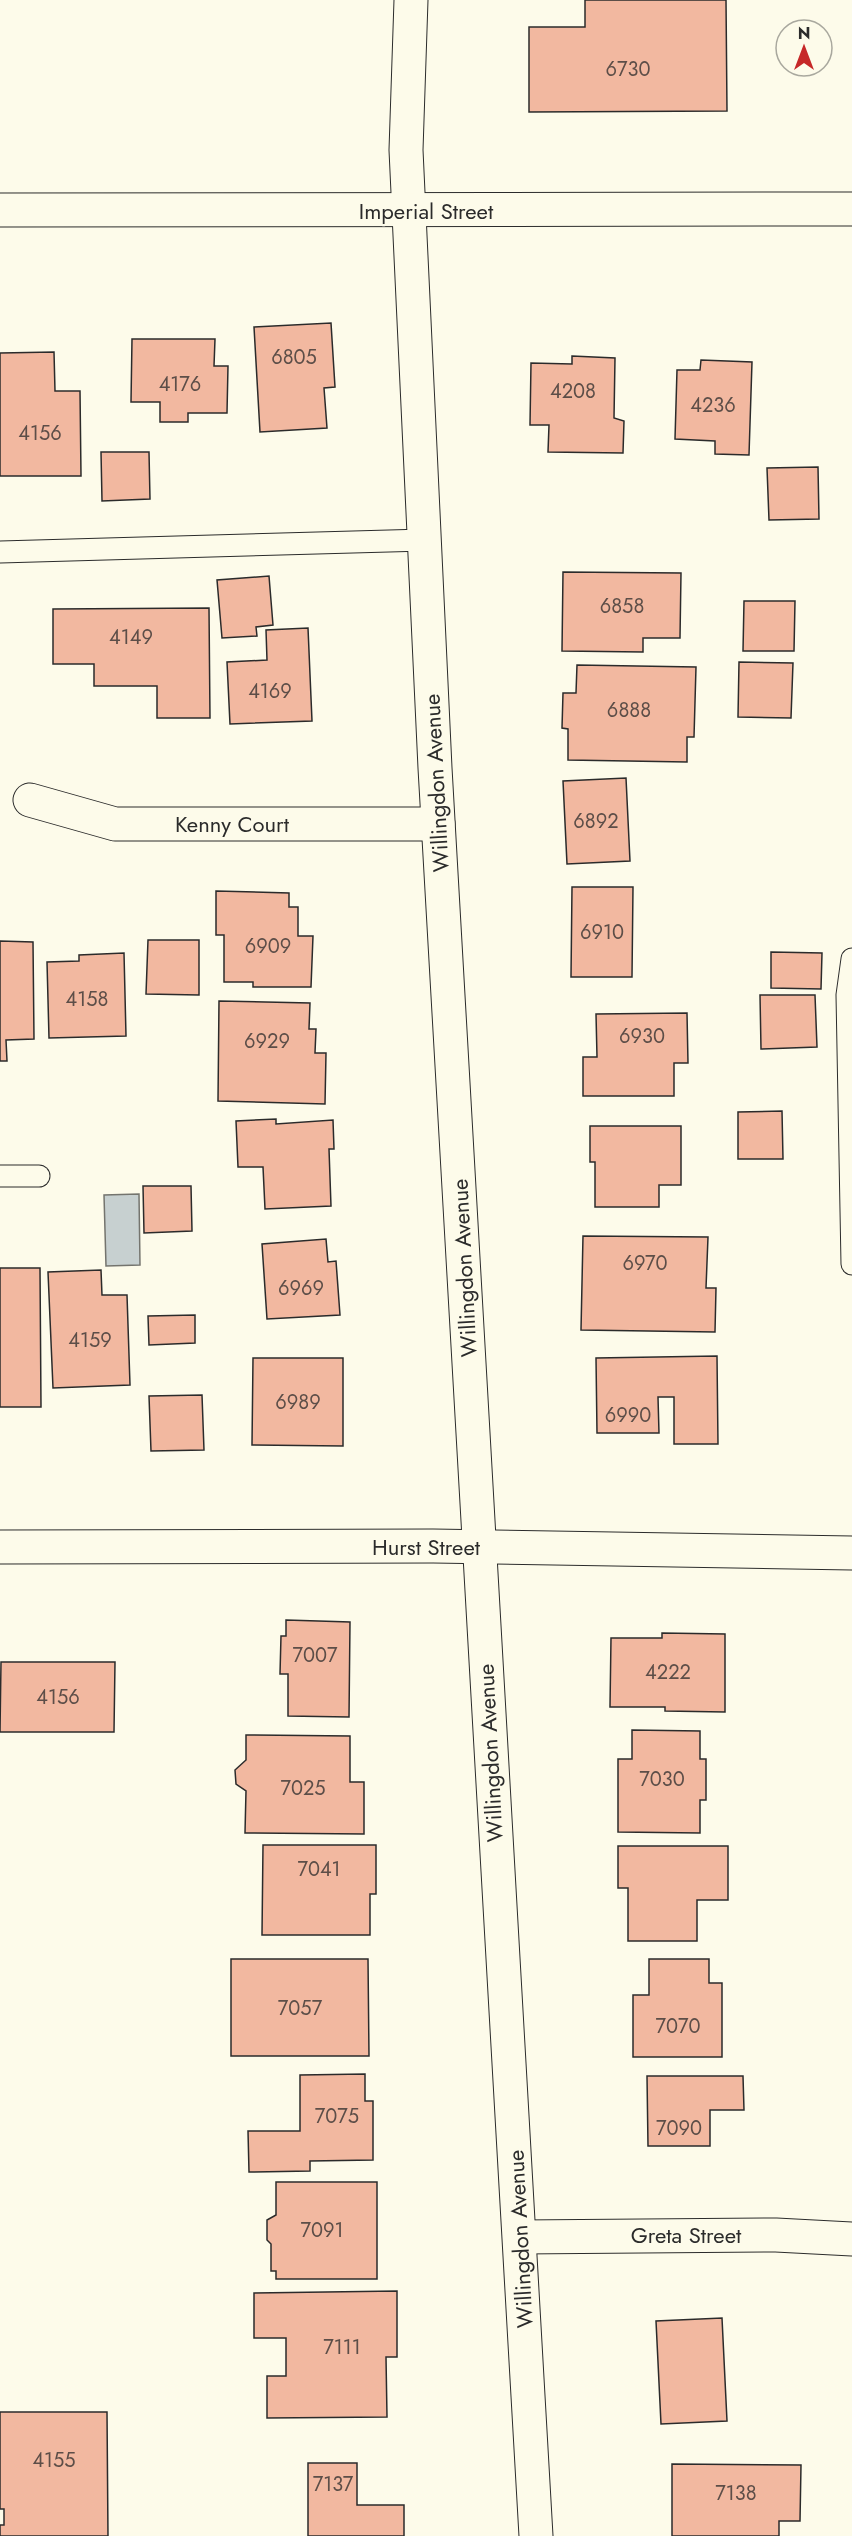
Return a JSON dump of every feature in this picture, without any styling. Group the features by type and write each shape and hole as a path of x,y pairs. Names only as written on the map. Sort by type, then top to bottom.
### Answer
{"street":[{"name":"Willingdon Avenue","path":"411,0 406,150 438,824 481,1547 481,1608 536,2536"},
{"name":"Imperial Street","path":"0,210 852,209"},
{"name":"Kenny Court","path":"30,800 115,824 438,824"},
{"name":"Hurst Street","path":"0,1547 481,1547 852,1553"},
{"name":"Greta Street","path":"520,2237 776,2235 852,2239"}],"lane":[{"path":"0,552 425,540"},
{"path":"852,959 847,994 852,1264"},
{"path":"0,1176 39,1176"}],"shaded area":[{"path":"139,1194 140,1265 106,1266 104,1195"}],"building":[{"path":"585,0 726,0 727,111 529,112 529,27 585,27"},
{"path":"331,323 335,387 324,388 327,428 260,432 254,327"},
{"path":"132,339 215,339 214,366 228,366 227,413 188,413 188,422 160,422 160,402 131,402"},
{"path":"54,352 55,391 80,391 81,476 0,476 0,353"},
{"path":"572,356 615,358 614,418 624,421 623,453 548,452 549,425 530,425 531,363 572,364"},
{"path":"701,360 752,362 749,455 715,454 715,441 675,439 677,370 700,370"},
{"path":"101,452 149,452 150,499 102,501"},
{"path":"818,467 819,519 769,520 767,468"},
{"path":"563,572 681,573 680,638 643,638 643,652 562,651"},
{"path":"269,576 273,625 256,627 257,636 222,638 217,580"},
{"path":"744,601 795,601 794,651 743,651"},
{"path":"209,608 210,718 157,718 157,686 94,686 94,664 53,664 53,609"},
{"path":"308,628 312,721 230,724 227,662 267,660 266,630"},
{"path":"739,662 793,663 791,718 738,717"},
{"path":"577,665 696,667 694,737 687,737 687,762 568,760 568,729 562,728 563,693 576,693"},
{"path":"626,778 630,861 567,864 563,781"},
{"path":"572,887 633,887 632,977 571,977"},
{"path":"216,891 289,893 289,907 298,907 298,936 313,936 311,987 253,987 253,982 224,982 224,935 216,935"},
{"path":"148,940 199,940 199,995 146,994"},
{"path":"0,941 33,942 34,1039 6,1040 7,1061 0,1061"},
{"path":"771,952 822,953 821,989 771,988"},
{"path":"124,953 126,1036 49,1038 47,962 79,961 79,955"},
{"path":"760,995 815,995 817,1047 761,1049"},
{"path":"219,1001 310,1003 309,1029 316,1029 315,1053 326,1053 325,1104 218,1101"},
{"path":"687,1013 688,1063 674,1063 674,1096 583,1096 583,1057 597,1057 596,1014"},
{"path":"782,1111 783,1159 738,1159 738,1112"},
{"path":"276,1119 276,1124 333,1120 334,1149 329,1149 331,1206 265,1209 263,1167 238,1167 236,1121"},
{"path":"590,1126 681,1126 681,1185 659,1185 659,1207 595,1207 595,1162 590,1162"},
{"path":"143,1186 191,1186 192,1231 144,1233"},
{"path":"583,1236 708,1237 706,1288 716,1288 715,1332 581,1330"},
{"path":"326,1239 328,1262 336,1261 340,1315 267,1319 262,1244"},
{"path":"0,1268 40,1268 41,1407 0,1407"},
{"path":"101,1270 102,1295 127,1295 130,1385 53,1388 48,1272"},
{"path":"195,1315 195,1343 149,1345 148,1316"},
{"path":"717,1356 718,1444 674,1444 674,1397 658,1397 659,1433 597,1433 596,1358"},
{"path":"253,1358 343,1358 343,1446 252,1445"},
{"path":"202,1395 204,1450 151,1451 149,1396"},
{"path":"286,1620 350,1622 349,1717 288,1716 288,1674 280,1674 281,1636 286,1636"},
{"path":"662,1633 725,1634 725,1712 665,1711 665,1707 610,1707 611,1638 662,1638"},
{"path":"1,1662 115,1662 114,1732 0,1732"},
{"path":"632,1730 700,1731 700,1759 706,1759 706,1800 700,1800 700,1833 618,1832 618,1759 632,1759"},
{"path":"246,1735 350,1736 350,1782 364,1782 364,1834 245,1833 246,1791 236,1784 235,1770 246,1760"},
{"path":"263,1845 376,1845 376,1894 370,1894 370,1935 262,1935"},
{"path":"618,1846 728,1846 728,1900 697,1900 697,1941 628,1941 628,1888 618,1888"},
{"path":"231,1959 368,1959 369,2056 231,2056"},
{"path":"649,1959 709,1959 709,1983 722,1983 722,2057 633,2057 633,1995 649,1995"},
{"path":"365,2074 365,2101 373,2101 373,2160 310,2161 310,2171 249,2172 248,2131 300,2131 300,2075"},
{"path":"647,2076 743,2076 744,2110 710,2110 710,2146 648,2146"},
{"path":"276,2182 377,2182 377,2279 276,2279 276,2271 271,2271 271,2244 267,2240 267,2220 276,2215"},
{"path":"397,2291 397,2357 386,2357 387,2417 267,2418 267,2376 286,2376 286,2338 254,2338 254,2293"},
{"path":"722,2318 727,2421 661,2424 656,2321"},
{"path":"0,2412 107,2412 108,2536 0,2536 0,2525 4,2525 4,2509 0,2509"},
{"path":"308,2463 357,2463 357,2505 404,2505 404,2536 308,2536"},
{"path":"672,2464 801,2465 800,2521 779,2521 779,2536 672,2536"}]}
